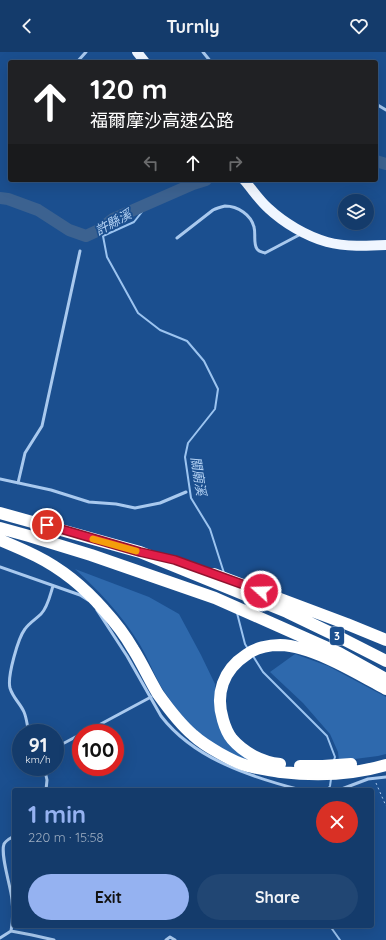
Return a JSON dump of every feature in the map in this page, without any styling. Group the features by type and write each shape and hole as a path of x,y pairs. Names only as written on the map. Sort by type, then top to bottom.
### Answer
{"highway":[{"path":"0,513 174,563 288,607 347,624 386,640"},
{"name":"3","path":"0,528 92,555 215,598 339,653 386,679"},
{"path":"0,540 37,556 79,584 104,609 116,624 133,649 158,694 180,723 193,736 207,746 247,766 288,773 386,766"},
{"name":"3","path":"288,607 339,637 386,661"},
{"path":"322,770 309,766 273,764 256,758 232,739 221,714 219,701 225,676 231,667 240,658 250,652 264,647 280,645 293,646 325,657 386,689"},
{"path":"348,769 386,758"}],"main road":[{"path":"137,52 143,60"},
{"path":"246,182 268,208 283,221 304,233 328,242 348,245 386,245"}],"lane":[{"path":"79,60 86,52"},
{"path":"203,52 210,60"},
{"path":"177,238 213,210 226,206 245,213 250,218 254,228 256,248 260,252 265,253 304,233"},
{"path":"18,483 25,453 42,426 80,251"},
{"path":"0,479 51,490 89,502 116,504 135,508 160,503 186,492"},
{"path":"0,567 80,595 88,600 92,605"},
{"path":"27,724 23,710 13,696 10,686 10,678 18,643 22,633 27,626 43,613 53,586"},
{"path":"96,609 128,656 161,716 184,740 204,753 242,772 294,788"},
{"path":"101,724 151,697"},
{"path":"46,776 46,788"},
{"path":"344,788 368,779 386,777"},
{"path":"12,837 4,844 3,853 12,899"},
{"path":"11,931 12,927"},
{"path":"0,938 11,931 54,940"},
{"path":"166,940 170,937 175,940"}],"path":[{"path":"374,778 386,806"}],"shaded area":[{"path":"75,569 149,597 179,614 215,684 218,714 255,763 219,748 202,736 187,721 162,688 141,646 123,620"},
{"path":"295,654 328,666 386,697 386,754 339,761 338,752 330,734 303,703 270,672"}],"waterway":[{"name":"許縣溪","path":"378,162 386,164"},
{"name":"許縣溪","path":"0,198 8,199 38,210 69,230 86,236 99,230 113,219 200,182"},
{"name":"關廟溪","path":"149,203 134,222 103,236 107,257 138,313 160,330 187,341 204,361 218,389 215,409 188,443 185,457 191,498 210,529 224,573"},
{"name":"關廟溪","path":"237,613 245,644 248,649"},
{"name":"關廟溪","path":"253,656 263,672 327,736 335,757 334,760"},
{"name":"關廟溪","path":"328,788 331,779"},
{"name":"關廟溪","path":"331,928 340,940"}],"slow traffic":[{"path":"93,539 136,551"}],"route":[{"path":"47,525 140,552 175,560 261,591"}]}
